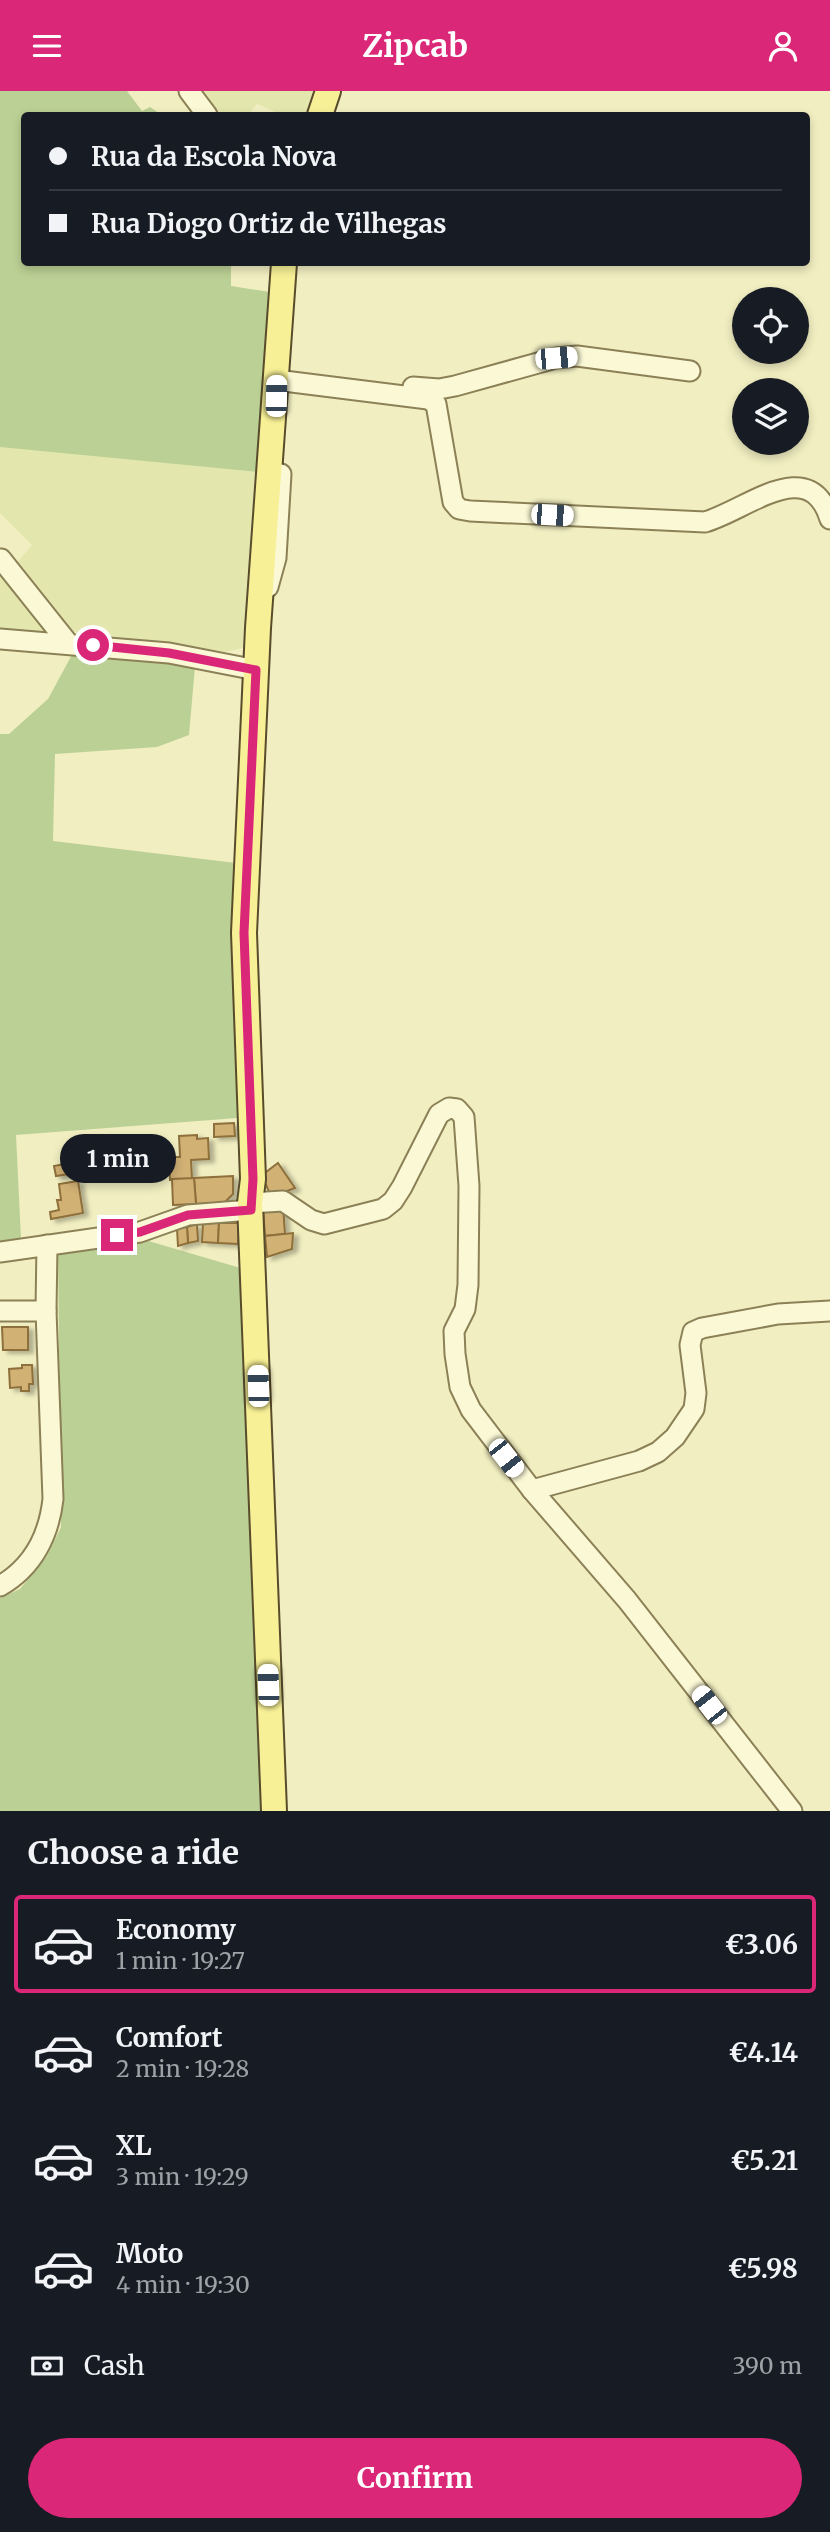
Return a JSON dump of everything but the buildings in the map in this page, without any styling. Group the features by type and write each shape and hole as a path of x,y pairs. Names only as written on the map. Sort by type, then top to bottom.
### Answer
{"main road":[{"path":"321,112 328,91"},
{"path":"274,1811 251,1206 253,1179 244,933 258,628 284,266"}],"street":[{"path":"189,91 205,112"},
{"path":"276,383 439,389 556,358 577,356 690,371"},
{"path":"276,383 428,399 436,404 453,502 459,509 705,522 782,488 799,486 816,492 825,503 830,519"},
{"path":"1,559 68,643"},
{"path":"0,639 169,653 256,670"},
{"path":"0,1252 140,1232 188,1215 283,1201 311,1220 324,1224 383,1209 394,1201 439,1114 449,1108 457,1109 464,1117 469,1186 468,1285 464,1309 454,1331 460,1387 471,1410 532,1490 627,1600 792,1811"},
{"path":"0,1586 11,1580 27,1563 40,1546 50,1523 53,1499 46,1311 47,1245"},
{"path":"0,1311 46,1311"},
{"path":"532,1490 639,1461 658,1452 675,1437 694,1409 696,1393 690,1345 692,1332 778,1314 830,1311"}],"green space":[{"path":"0,91 127,91 142,111 150,107 158,112 21,112 21,266 231,266 231,286 276,293 258,472 0,447"},
{"path":"199,91 315,91 308,112 275,112 257,104 250,112 215,112"},
{"path":"0,446 258,472 246,647 226,652 67,631 15,565 32,545 0,513"},
{"path":"6,571 53,633 0,630 0,573"},
{"path":"74,651 195,666 189,735 157,747 55,754 53,841 236,863 233,939 237,1118 16,1135 21,1239 0,1242 0,734 9,734 48,699"},
{"path":"145,1240 244,1269 270,1811 0,1811 0,1598 20,1589 47,1556 61,1527 58,1253"}],"route":[{"path":"93,645 169,653 256,670 244,933 253,1179 251,1210 188,1215 140,1232 117,1235"}]}
